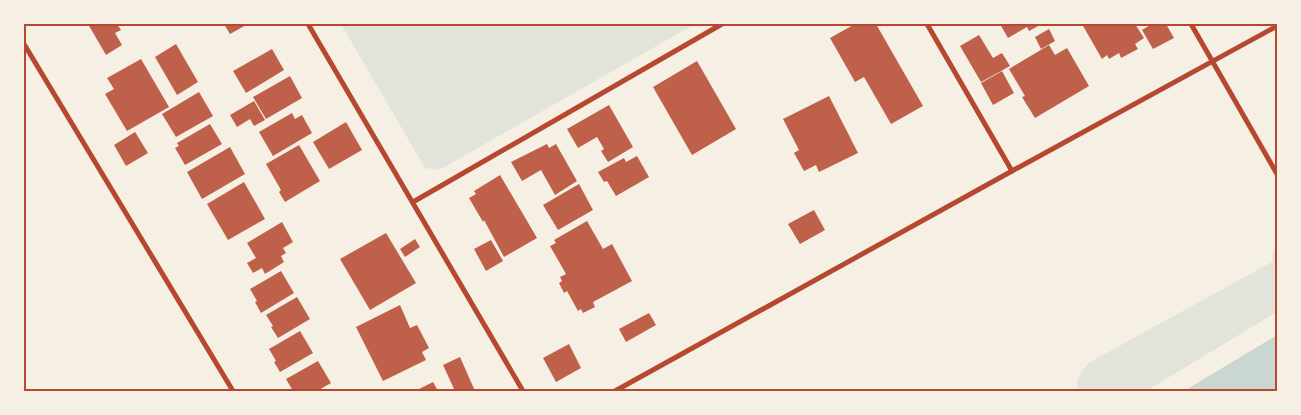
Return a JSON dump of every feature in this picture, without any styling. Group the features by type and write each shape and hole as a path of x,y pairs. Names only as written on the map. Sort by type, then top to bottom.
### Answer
{"street":[{"path":"308,24 524,391"},
{"path":"413,202 722,24"},
{"path":"927,24 1012,171"},
{"path":"1191,24 1277,174"},
{"path":"615,391 1277,26"},
{"path":"24,44 233,391"}],"shaded area":[{"path":"341,24 695,24 439,170 425,168"},
{"path":"1277,243 1277,312 1146,391 1079,391 1078,379 1090,362 1272,262"},
{"path":"1277,335 1277,391 1184,391"}],"building":[{"path":"88,24 117,24 121,30 115,33 122,45 106,55"},
{"path":"224,24 248,24 230,34"},
{"path":"855,24 876,24 923,106 891,124 864,77 855,82 830,38"},
{"path":"1000,24 1040,25 1029,31 1027,27 1008,38"},
{"path":"1082,24 1135,24 1144,38 1135,44 1138,49 1121,58 1119,53 1109,59 1107,55 1102,59"},
{"path":"1152,24 1166,24 1174,38 1153,49 1142,30"},
{"path":"1049,29 1055,41 1041,49 1035,37"},
{"path":"979,35 993,58 1002,53 1010,66 981,82 960,46"},
{"path":"176,44 198,82 177,95 155,57"},
{"path":"1049,45 1055,55 1067,48 1089,86 1035,118 1022,97 1025,96 1009,69"},
{"path":"272,49 284,70 246,93 233,71"},
{"path":"141,59 169,107 127,131 105,94 114,89 107,78"},
{"path":"697,61 736,129 692,155 653,87"},
{"path":"1002,71 1014,93 993,105 981,83"},
{"path":"290,76 302,98 266,119 253,97"},
{"path":"199,92 213,116 176,137 162,114"},
{"path":"829,96 858,153 819,172 816,165 804,171 794,153 799,150 783,119"},
{"path":"254,101 265,120 254,126 250,119 237,127 230,115"},
{"path":"609,105 633,147 608,162 601,151 604,149 597,137 578,148 567,129"},
{"path":"292,113 295,119 302,115 312,133 273,156 259,132"},
{"path":"346,122 362,150 329,169 313,142"},
{"path":"210,124 222,144 185,165 175,148 179,146 177,143"},
{"path":"135,132 148,153 126,166 114,145"},
{"path":"547,144 549,148 556,144 577,181 555,195 541,170 522,181 511,162"},
{"path":"299,145 320,181 285,202 279,192 281,190 266,164"},
{"path":"230,147 245,174 202,199 187,172"},
{"path":"637,156 649,177 616,196 607,181 604,182 598,172 624,158 626,162"},
{"path":"500,175 537,238 504,257 484,220 483,222 469,198 476,194 474,191"},
{"path":"244,182 265,219 228,240 207,204"},
{"path":"579,184 593,210 558,230 543,205"},
{"path":"814,210 825,230 800,244 788,224"},
{"path":"587,221 603,249 612,244 632,281 593,302 595,307 583,313 581,309 578,311 567,291 564,293 559,283 562,281 560,277 566,274 550,246 556,243 554,240"},
{"path":"282,222 293,242 283,248 286,253 281,256 284,262 265,274 262,268 253,273 247,263 256,258 247,243"},
{"path":"386,233 416,283 370,310 340,259"},
{"path":"415,239 420,247 405,257 400,249"},
{"path":"491,240 503,261 486,271 474,249"},
{"path":"281,271 294,293 261,313 250,289"},
{"path":"297,297 310,319 278,338 266,315"},
{"path":"400,305 410,328 417,325 429,348 422,352 426,360 383,381 356,327"},
{"path":"649,313 656,325 626,342 619,329"},
{"path":"300,331 313,353 280,372 269,349"},
{"path":"569,344 581,368 556,382 543,358"},
{"path":"460,357 475,391 455,391 443,365"},
{"path":"318,361 331,383 317,391 293,391 286,379"},
{"path":"433,382 438,391 415,391"}]}
